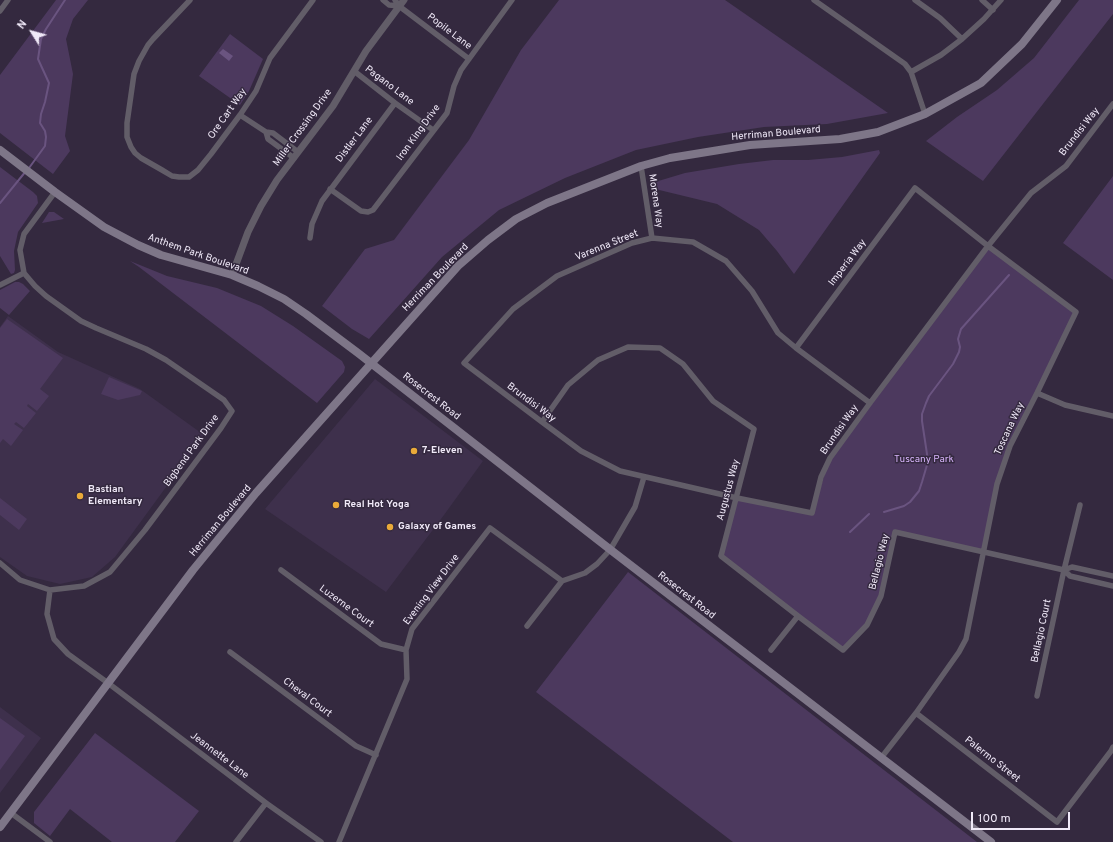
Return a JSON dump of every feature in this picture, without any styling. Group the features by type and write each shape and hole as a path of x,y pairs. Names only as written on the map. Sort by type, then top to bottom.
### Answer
{"main road":[{"name":"Herriman Boulevard","path":"0,827 193,570 285,460 371,363 458,266 488,240 516,219 547,203 641,166 670,158 750,145 840,139 878,132 925,114 981,82 1022,44 1057,0"},
{"name":"Anthem Park Boulevard","path":"0,150 104,227 161,255 232,275 284,299 328,329 371,363"},
{"name":"Rosecrest Road","path":"371,363 610,550 991,842"}],"street":[{"path":"0,11 8,0"},
{"name":"Ore Cart Way","path":"190,0 153,38 139,61 134,74 127,124 127,137 131,147 141,158 172,176 180,177 189,177 198,170 240,115 256,91 270,58 313,0"},
{"name":"Popile Lane","path":"383,0 389,5 397,3 469,59"},
{"name":"Miller Crossing Drive","path":"232,275 248,232 261,206 277,180 325,117 397,3 404,0"},
{"name":"Iron King Drive","path":"330,189 361,211 368,212 373,210 446,112 454,86 461,70 512,0"},
{"path":"814,0 905,64 911,72 925,114"},
{"path":"915,0 940,18 962,39"},
{"path":"982,0 993,10"},
{"path":"911,72 941,55 962,39 972,31 1001,0"},
{"name":"Pagano Lane","path":"354,71 433,130"},
{"name":"Distler Lane","path":"310,238 312,224 322,200 395,103"},
{"name":"Brundisi Way","path":"464,363 581,451 620,472 812,513 821,477 830,458 870,403 988,246 1030,193 1066,166 1113,104"},
{"path":"240,115 266,132 268,139 296,155"},
{"name":"Morena Way","path":"641,166 652,238"},
{"name":"Toscana Way","path":"881,758 916,713 959,652 966,639 997,484 1010,446 1076,312 988,246 915,188"},
{"name":"Imperia Way","path":"796,348 915,188"},
{"path":"0,285 24,273 20,250 24,234 55,192"},
{"name":"Varenna Street","path":"464,363 513,308 557,276 632,243 652,238 693,242 726,261 752,291 778,333 870,403"},
{"name":"Bigbend Park Drive","path":"24,273 46,296 82,321 146,349 166,360 224,400 232,411 145,530 110,572 84,586 50,590"},
{"name":"Augustus Way","path":"542,422 568,385 598,360 628,347 660,348 678,360 714,401 754,429 721,556"},
{"path":"1037,393 1065,405 1113,416"},
{"path":"527,626 562,581 585,572 597,564 610,550 635,507 644,477"},
{"name":"Bellagio Court","path":"1037,696 1064,570 1080,505"},
{"name":"Evening View Drive","path":"339,842 407,679 406,650 412,628 490,528 562,581"},
{"name":"Bellagio Way","path":"721,556 843,650 867,624 881,596 895,532 1064,570 1070,576 1113,586"},
{"path":"0,563 20,580 50,590"},
{"name":"Bellagio Way","path":"1064,570 1072,567 1113,576"},
{"name":"Luzerne Court","path":"281,570 381,644 406,650"},
{"name":"Jeannette Lane","path":"50,590 47,614 54,639 68,654 108,682 266,803 321,842"},
{"path":"771,650 798,616"},
{"name":"Cheval Court","path":"230,652 356,746 376,755"},
{"name":"Palermo Street","path":"916,713 1057,822 1111,752 1113,747"},
{"path":"236,842 266,803"},
{"path":"11,813 50,842"}],"shaded area":[{"path":"223,49 233,56 229,61 219,53"},
{"name":"Bastian Elementary","path":"8,316 58,352 140,389 204,435 115,557 92,577 60,584 27,576 0,557 0,327"},
{"path":"375,379 483,461 386,592 265,509"},
{"path":"0,707 41,738 0,793"}],"green space":[{"path":"56,0 88,0 73,19 66,39 73,74 65,136 70,151 53,174 0,133 0,75"},
{"path":"559,0 725,0 888,113 827,124 764,127 698,137 636,150 565,178 499,210 442,257 369,339 352,329 322,306 365,249 394,240 469,140 521,50"},
{"path":"1079,0 1113,0 1113,14 983,181 926,141 957,117 997,90 1034,58"},
{"path":"230,34 263,59 249,91 240,105 199,76"},
{"path":"879,150 880,153 794,274 759,230 717,204 651,188 655,182 685,173 739,164 773,160 808,160 842,157"},
{"path":"0,167 33,192 37,196 38,203 18,232 14,251 15,270 14,273 11,274 0,256"},
{"path":"1113,176 1113,280 1063,243"},
{"path":"49,212 54,212 64,219 42,223"},
{"name":"Tuscany Park","path":"988,246 1076,312 1010,446 997,484 983,552 895,532 881,596 867,625 843,650 721,556 737,498 812,513 830,458"},
{"path":"130,261 167,276 217,288 261,306 293,326 342,361 345,367 344,372 317,403"},
{"path":"15,282 23,284 30,291 9,315 0,308 0,290"},
{"path":"7,319 63,358 40,389 49,396 37,411 28,404 27,406 36,413 24,428 16,422 14,424 23,430 11,446 3,439 0,443 0,328"},
{"path":"109,377 142,391 140,395 118,400 101,394"},
{"path":"0,498 27,519 19,530 0,515"},
{"path":"628,572 977,842 733,842 536,692"},
{"path":"0,718 25,736 0,770"},
{"path":"95,733 199,811 175,842 112,842 70,809 50,836 34,823 34,812"}],"waterway":[{"path":"29,168 45,146 46,137 45,131 40,123 49,83 38,59 41,39 65,0"},
{"path":"0,203 26,171"},
{"path":"884,512 904,506 910,502 919,491 927,465 927,454 922,421 922,414 926,403 929,396 953,364 959,352 960,347 958,339 961,329 1009,275"},
{"path":"850,532 869,514"}],"place":[{"name":"7-Eleven","path":"414,451"},
{"name":"Bastian Elementary","path":"80,496"},
{"name":"Real Hot Yoga","path":"336,505"},
{"name":"Galaxy of Games","path":"390,527"}]}
